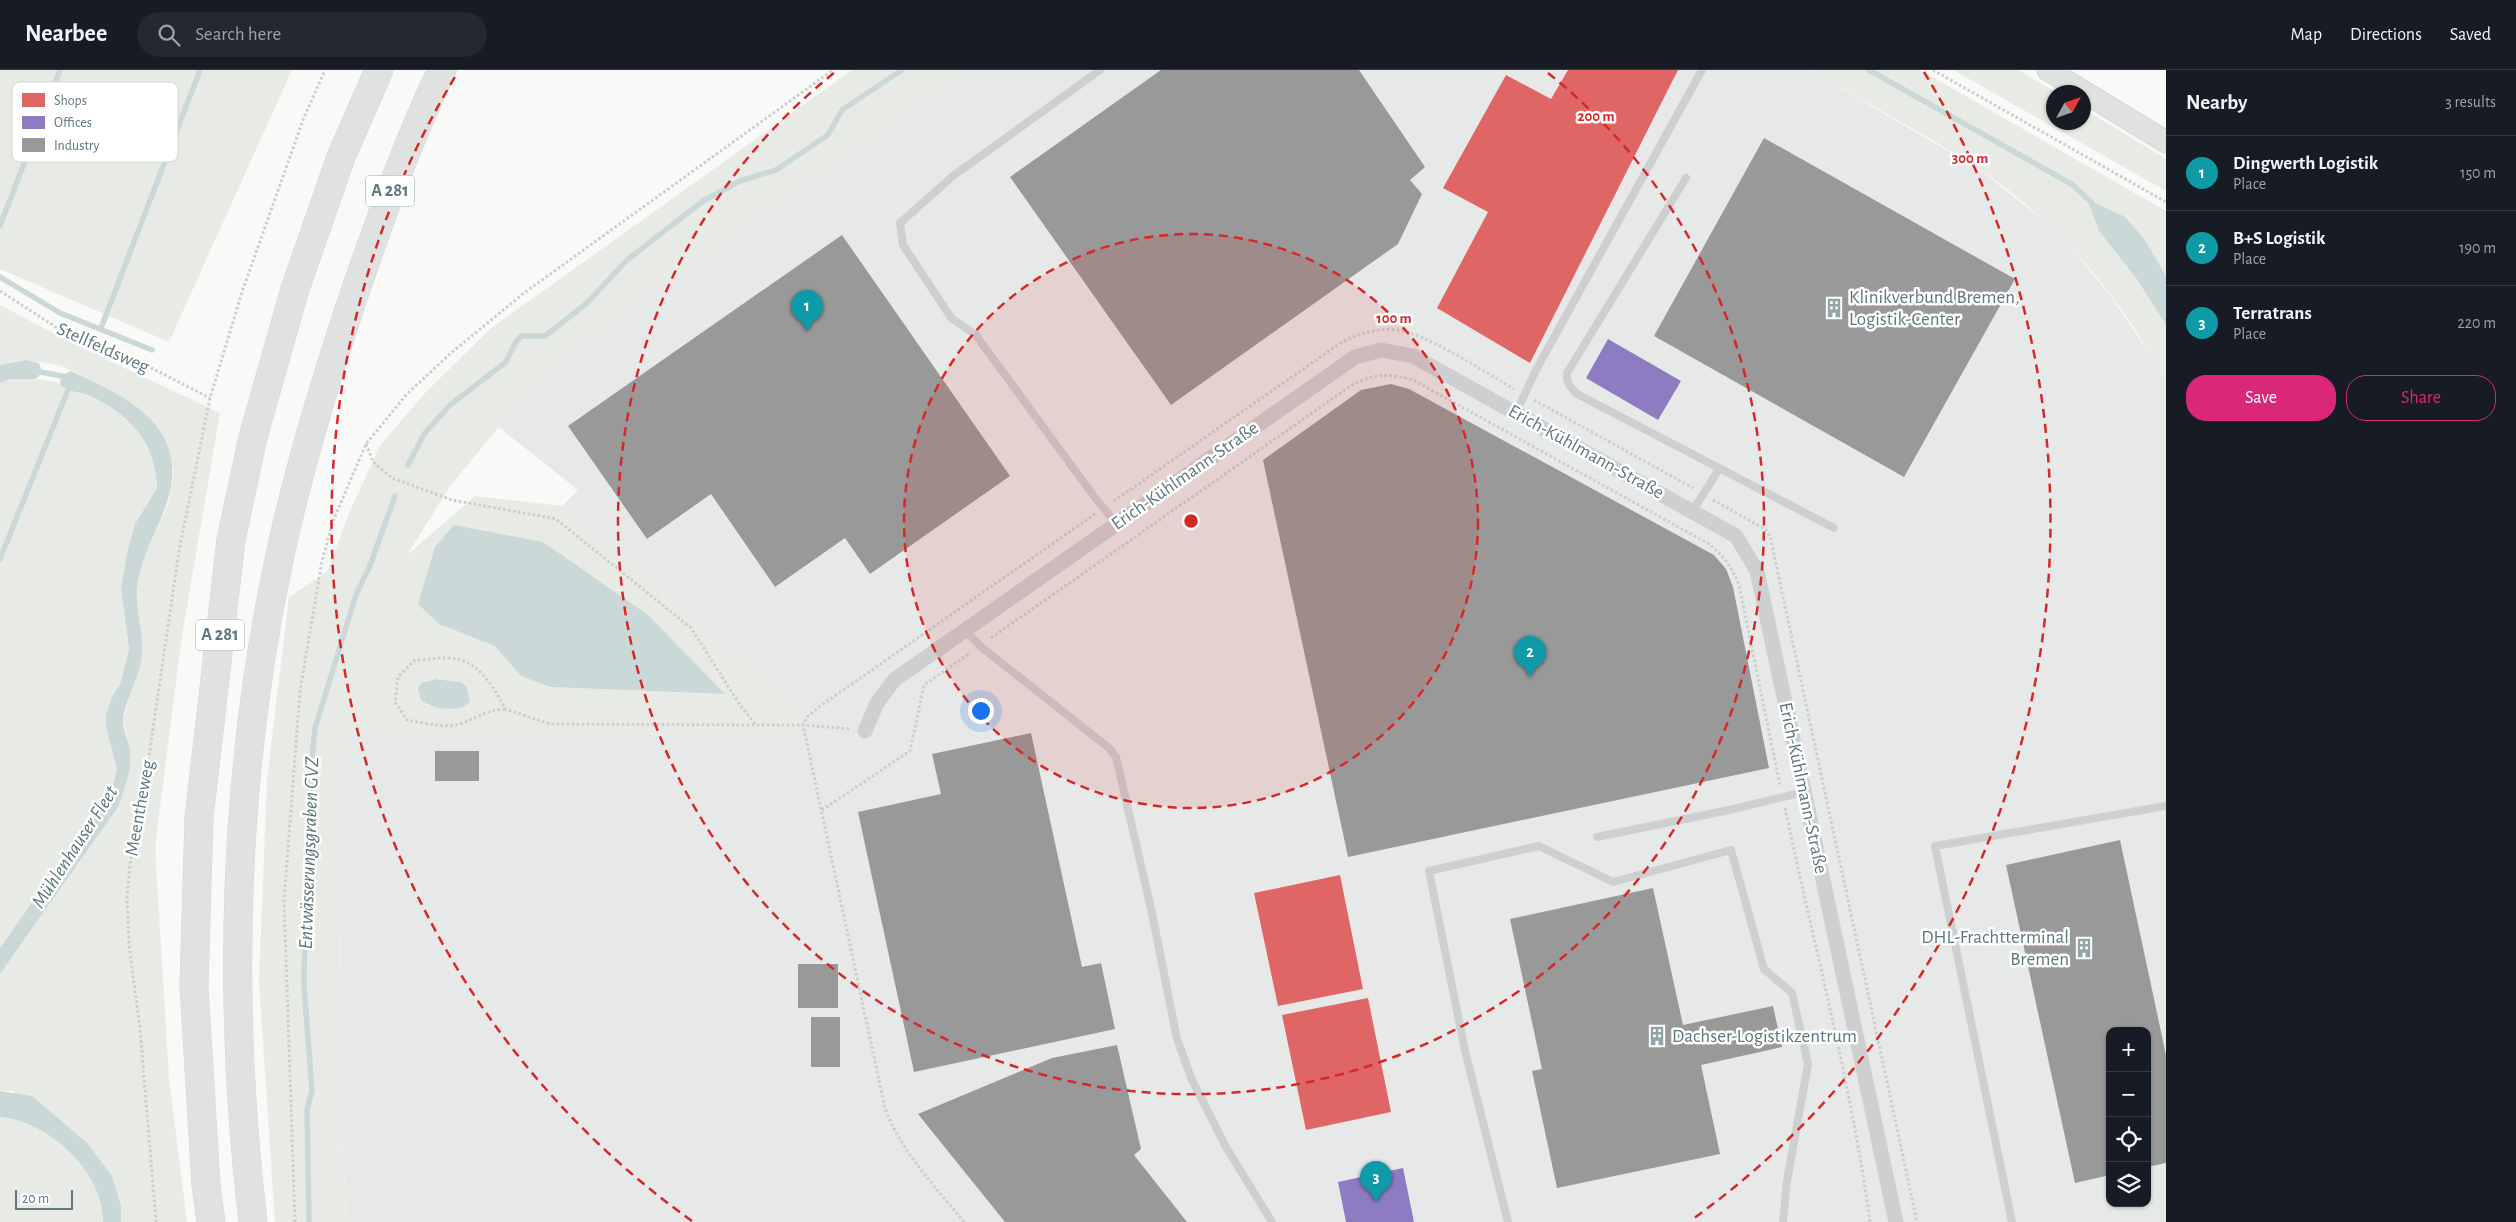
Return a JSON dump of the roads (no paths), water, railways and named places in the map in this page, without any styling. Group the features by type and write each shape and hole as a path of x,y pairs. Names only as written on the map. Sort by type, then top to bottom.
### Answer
{"highway":[{"name":"A 281","path":"211,1222 206,1185 194,986 199,818 231,540 253,437 294,289 341,157 379,70"},
{"name":"A 281","path":"253,1222 242,1089 239,990 240,892 245,806 259,681 279,561 307,444 347,316 393,182 442,70"}],"street":[{"path":"2048,70 2166,142"},
{"name":"Erich-Kühlmann-Straße","path":"865,730 877,703 894,680 1355,357 1381,350 1413,356 1736,536 1748,553 1756,571 1896,1222"}],"lane":[{"path":"1100,70 953,176 900,223 903,245 952,319 975,334 1103,509 1117,524"},
{"path":"1516,414 1524,394 1702,70"},
{"path":"1686,178 1567,373 1566,379 1570,387 1577,394 1834,528"},
{"path":"1692,512 1719,469"},
{"path":"965,630 980,646 1109,748 1116,757 1152,913 1177,1039 1192,1080 1226,1147 1272,1222"},
{"path":"1596,837 1804,792"},
{"path":"2012,1222 1935,846 2166,806"},
{"path":"1508,1222 1465,1051 1429,871 1539,846 1613,882 1731,850 1764,969 1792,992 1808,1064 1781,1222"}],"water":[{"path":"2087,199 2125,217 2145,240 2166,276 2166,325 2136,278 2099,231"},
{"path":"27,360 39,363 42,372 36,379 10,379 0,383 0,365"},
{"path":"71,371 112,391 138,408 149,418 159,429 166,442 171,461 172,478 169,496 142,564 138,582 137,598 142,638 142,656 123,719 129,748 130,766 118,807 0,974 0,948 112,789 117,769 106,727 106,715 113,695 121,682 129,649 121,589 128,549 135,524 157,488 151,457 137,431 127,420 102,402 88,395 63,387 60,384 61,376"},
{"path":"454,525 543,542 648,615 725,694 550,687 521,676 495,646 439,624 418,604 435,547"},
{"path":"435,679 460,682 466,686 470,701 462,707 450,709 431,706 421,700 418,688 421,683"},
{"path":"0,1091 32,1096 87,1143 112,1176 121,1205 121,1222 103,1222 101,1203 94,1185 84,1168 70,1152 36,1128 0,1117"}],"waterway":[{"path":"55,82 60,70"},
{"path":"178,127 200,70"},
{"name":"Entwässerungsgraben GVZ","path":"408,465 424,434 450,405 506,362 515,343 521,336 545,336 586,304 627,260 703,201 740,181 776,170 828,135 842,110 902,70"},
{"name":"Entwässerungsgraben GVZ","path":"1869,70 2073,185 2091,202"},
{"path":"0,226 25,162"},
{"path":"101,328 165,162"},
{"path":"0,277 60,313 152,350"},
{"name":"Mühlenhauser Fleet","path":"35,371 68,377"},
{"path":"0,559 70,385"},
{"name":"Entwässerungsgraben GVZ","path":"309,1222 307,1109 312,1091 304,985 305,923 312,879 310,781 315,728 356,595 371,563 395,496"}],"place":[{"name":"Klinikverbund Bremen, Logistik-Center","path":"1834,308"},
{"name":"Dingwerth Logistik","path":"807,331"},
{"name":"B+S Logistik","path":"1530,677"},
{"name":"DHL-Frachtterminal Bremen","path":"2084,948"},
{"name":"Dachser-Logistikzentrum","path":"1657,1036"},
{"name":"Terratrans","path":"1376,1202"}]}
